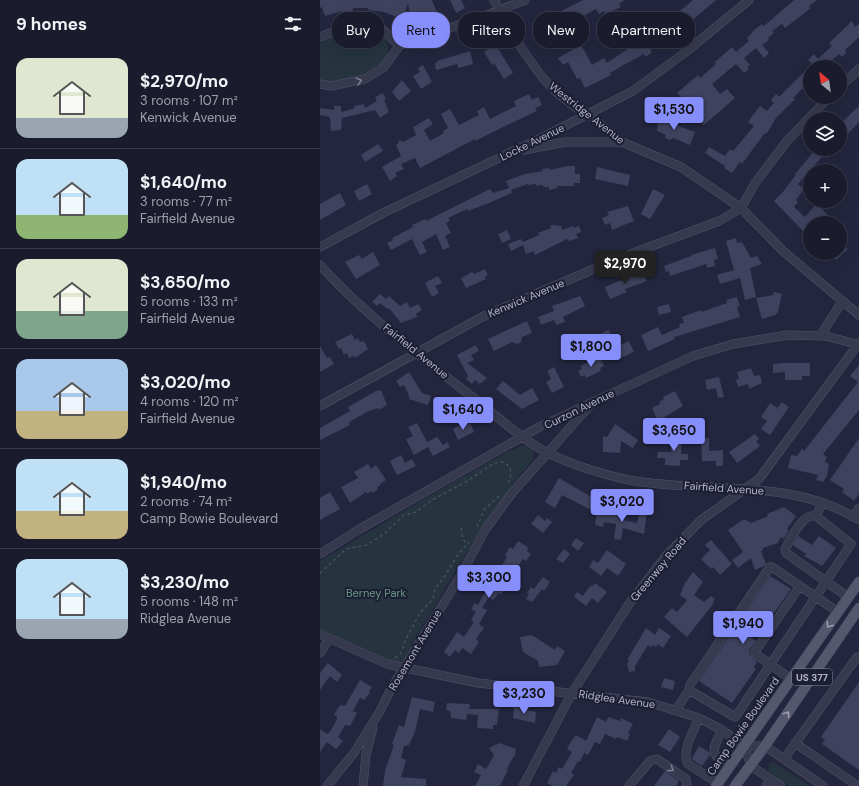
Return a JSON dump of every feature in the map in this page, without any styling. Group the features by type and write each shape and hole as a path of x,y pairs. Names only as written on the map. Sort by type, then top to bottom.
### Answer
{"main road":[{"name":"Camp Bowie Boulevard","path":"717,785 859,582"},
{"name":"US 377","path":"735,786 765,746 859,608"}],"street":[{"name":"Westridge Avenue","path":"494,0 522,49 542,78 566,99 588,114 622,142 681,167 741,208 783,251 859,315"},
{"path":"450,28 525,0"},
{"name":"Locke Avenue","path":"320,247 383,213 513,152 633,91 687,51 749,0"},
{"path":"320,37 346,28 373,25 386,32 392,39"},
{"path":"320,84 331,86 366,79 383,68 398,48"},
{"path":"847,80 859,68"},
{"name":"Kenwick Avenue","path":"320,406 482,317 617,259 720,221 741,208 755,183 787,141 822,104"},
{"path":"513,152 565,142 622,142"},
{"name":"Fairfield Avenue","path":"320,265 343,290 418,352 548,454 593,471 629,480 668,485 747,488 794,495 836,507 856,519"},
{"path":"820,336 842,302"},
{"name":"Curzon Avenue","path":"320,554 365,526 524,436 593,402 693,356 733,344 788,335 820,336 859,344"},
{"name":"Greenway Road","path":"523,786 572,693 629,604 665,557 702,520 759,479 859,344"},
{"name":"Rosemont Avenue","path":"328,786 354,753 380,711 403,668 486,530 512,493 593,402"},
{"path":"816,516 822,503"},
{"path":"856,519 859,508"},
{"path":"689,690 735,717 816,597 825,581 851,544 816,516 812,515 805,518 785,549 786,553 825,581 848,597"},
{"path":"676,710 689,690 690,685 770,567 838,612"},
{"path":"791,678 754,653 800,586"},
{"name":"Ridglea Avenue","path":"320,634 387,664 403,668 478,683 648,702 699,718 722,730 744,746"},
{"path":"320,653 329,639"},
{"path":"784,759 858,656"},
{"path":"363,786 366,754 371,733 380,711"},
{"path":"699,718 687,747 685,756 686,760 688,764 717,785"},
{"path":"722,730 714,746 714,753 718,760 731,765"},
{"path":"795,743 858,786"},
{"path":"780,786 768,782 751,766 744,746 765,746 823,786"},
{"path":"629,786 650,760 657,760 686,779 687,785"}],"path":[{"path":"320,574 346,549 367,545 384,534 404,515 416,512 432,500 469,480 494,463 504,462 510,468 511,474 507,487 484,510 475,534"},
{"path":"461,528 463,541 475,549"},
{"path":"392,660 401,653 406,639 420,613 430,603 435,589 459,553 471,539"}],"green space":[{"path":"332,38 332,48 384,48 384,39 387,43 388,52 387,57 381,65 368,74 353,79 320,83 320,43"},
{"name":"Berney Park","path":"522,446 528,446 533,450 533,459 514,483 480,532 403,660 399,662 392,661 320,632 320,561 424,499 507,452"},
{"path":"774,762 810,786 789,786 768,771 770,763"}],"building":[{"path":"320,0 432,0 437,12 410,12 408,4 405,12 392,12 392,15 384,12 367,10 368,8 353,8 353,11 332,12 332,14 325,16 322,7 320,8"},
{"path":"450,0 461,0 465,8 456,13"},
{"path":"583,0 624,0 619,4 621,7 610,12 598,12 596,9 589,13 559,12"},
{"path":"693,0 716,0 695,18 695,12 679,12"},
{"path":"794,0 817,0 809,6 811,8 785,28 782,24 772,31 774,33 768,38 769,40 762,45 769,53 764,58 756,48 744,58 750,65 747,67 749,69 744,73 736,64 712,84 720,94 727,89 735,98 704,125 695,114 700,110 691,99 687,102 677,93 698,75 700,78 732,47 736,52 749,41 747,38 754,30 762,24 764,26"},
{"path":"852,21 855,27 859,24 859,37 845,50 846,53 842,57 839,54 832,60 808,60 814,54 818,59 832,46 829,43"},
{"path":"488,48 498,48 513,73 504,79 494,63 492,65 484,52 489,49"},
{"path":"576,48 583,48 592,65 604,58 607,63 629,48 653,48 650,50 652,52 646,57 644,54 610,73 611,75 585,88 580,78 577,79 568,62 563,65 558,58"},
{"path":"470,51 473,64 459,68 457,64 436,70 435,63 437,63 437,61"},
{"path":"423,65 432,82 421,89 413,76 420,72 418,68"},
{"path":"803,73 803,89 776,118 767,133 764,134 742,164 740,162 732,173 724,168 725,166 705,153 709,147 725,156 730,149 733,151 754,126 748,122 760,106 767,111 774,103 771,100 776,94 779,97"},
{"path":"402,80 411,91 399,101 392,92"},
{"path":"383,93 389,112 380,118 375,110 342,118 341,130 331,131 330,117 320,115 320,108 334,110 334,106 341,106 341,112 364,104 365,108 377,101 375,97"},
{"path":"529,94 532,100 538,97 542,105 535,108 537,111 475,141 475,139 420,168 415,158 401,164 404,169 395,173 397,176 390,181 382,167 401,156 396,145 398,144 399,140 403,142 416,135 413,127 429,118 433,124 424,130 430,141 444,133 443,131 448,128 441,114 450,109 459,125 479,115 477,111 484,107 490,119 516,106 514,101"},
{"path":"859,106 859,122 847,135 847,117"},
{"path":"658,115 668,115 669,123 695,132 690,145 673,138 670,140 665,138 666,135 657,131"},
{"path":"378,144 383,151 365,162 361,155"},
{"path":"810,156 826,156 824,158 822,157 816,164 803,164"},
{"path":"803,164 803,178 798,184 803,188 803,190 796,200 798,202 794,207 804,216 803,231 774,201 796,175 795,174"},
{"path":"567,166 575,166 575,174 580,174 580,183 574,183 574,186 557,186 557,188 549,190 549,187 543,187 543,185 536,186 536,184 528,184 511,190 512,193 489,203 468,211 467,209 448,218 450,221 446,223 451,233 445,236 450,247 443,250 436,234 422,242 427,252 420,255 412,239 391,250 387,243 393,240 392,238 413,227 412,225 425,219 426,221 490,189 493,193 509,188 506,181 525,174 543,171 542,169 550,168 550,170"},
{"path":"597,167 630,175 628,186 595,179"},
{"path":"367,184 372,194 359,201 354,191"},
{"path":"653,189 665,195 650,219 641,214"},
{"path":"340,193 346,205 320,220 320,204"},
{"path":"628,206 634,221 612,230 610,223 605,225 602,218 609,215 607,212"},
{"path":"813,208 821,208 828,216 806,216"},
{"path":"550,225 561,226 562,230 573,226 574,228 579,226 581,232 576,234 578,238 569,241 567,239 535,255 534,251 526,254 523,245 511,251 508,244 521,239 523,242 539,235 538,233 551,228"},
{"path":"507,230 511,239 502,243 498,234"},
{"path":"736,238 737,243 742,242 751,258 757,256 762,264 750,268 756,297 745,300 740,278 720,284 717,275 734,270 726,241"},
{"path":"715,248 718,259 714,260 715,266 707,268 706,264 670,276 669,271 666,272 664,266 691,255"},
{"path":"373,252 380,265 356,279 345,262 359,255 362,259"},
{"path":"485,269 488,275 485,277 486,279 466,288 461,278 472,272 474,274"},
{"path":"643,271 647,281 625,289 627,292 610,299 605,287"},
{"path":"438,276 442,283 435,286 439,293 432,297 425,283"},
{"path":"774,292 782,294 779,311 775,315 762,319 756,298 773,295"},
{"path":"380,294 386,299 389,296 400,306 407,302 410,308 418,304 422,310 416,314 417,317 401,323 389,308 388,309 380,303 377,306 372,302"},
{"path":"580,296 585,306 563,317 565,322 556,325 554,320 541,325 538,317 554,311 552,306"},
{"path":"737,297 740,306 737,307 740,317 674,337 675,339 648,351 641,335 658,327 662,335 680,327 679,324 684,323 682,317 727,303 726,300"},
{"path":"669,304 671,312 659,315 657,307"},
{"path":"527,321 532,333 522,337 521,342 517,344 512,342 494,351 488,339"},
{"path":"609,330 616,347 629,341 634,352 614,361 606,342 604,343 600,334"},
{"path":"352,334 355,340 358,338 360,342 364,341 368,349 355,358 354,356 349,358 347,353 344,355 341,348 339,349 335,342"},
{"path":"576,341 579,348 567,353 564,347"},
{"path":"476,345 479,351 471,355 474,360 467,363 487,378 480,384 475,380 472,384 466,379 468,376 457,355"},
{"path":"320,346 327,358 330,357 334,364 320,372"},
{"path":"596,358 597,360 601,359 604,366 600,368 601,371 586,378 585,375 581,377 578,371 582,369 581,366"},
{"path":"810,363 810,376 802,376 802,380 785,380 785,372 773,373 773,364"},
{"path":"859,365 859,410 823,454 827,457 825,462 829,464 827,476 823,482 816,480 818,475 788,468 791,455 797,456 802,449 804,451 858,382 850,376"},
{"path":"554,367 564,387 552,393 546,382 551,379 547,371"},
{"path":"751,368 754,376 760,375 762,383 749,389 748,384 738,387 736,380 739,379 737,372"},
{"path":"409,372 422,393 431,396 428,405 409,399 404,385 400,387 396,381"},
{"path":"719,377 724,397 718,398 716,388 707,390 705,380"},
{"path":"503,381 520,395 532,388 539,400 522,409 496,389"},
{"path":"378,390 381,390 387,405 379,410 378,408 369,411 349,422 350,425 320,440 320,428 350,411 348,407"},
{"path":"675,391 683,406 658,421 652,408 660,404 659,402 664,399 663,397"},
{"path":"782,402 789,407 770,435 761,429 767,421 761,417 770,403 777,408"},
{"path":"417,423 427,442 437,437 443,445 447,442 450,447 433,456 428,447 414,455 406,439 413,436 408,427"},
{"path":"464,423 465,426 470,423 474,432 458,440 453,429"},
{"path":"615,424 638,440 633,448 621,441 620,453 603,452 603,436 607,437"},
{"path":"672,433 682,434 681,454 688,454 688,460 680,460 680,466 665,465 665,458 657,458 658,452 671,452"},
{"path":"755,434 759,439 756,441 760,446 737,463 729,452"},
{"path":"701,438 709,438 709,451 723,450 723,466 716,466 716,461 702,461"},
{"path":"859,438 859,494 854,501 842,492 844,489 830,480"},
{"path":"401,455 405,463 412,459 416,466 397,475 390,461"},
{"path":"368,464 371,469 376,465 386,480 377,487 378,489 373,493 372,491 367,494 366,492 350,503 341,487 358,478 354,472"},
{"path":"559,478 600,502 595,512 562,495 555,508 545,502"},
{"path":"330,492 340,509 320,520 320,498"},
{"path":"784,507 796,516 787,529 789,530 784,539 781,537 778,543 763,548 761,551 766,564 755,570 751,558 738,568 732,560 743,552 728,530 744,519 751,523"},
{"path":"640,510 647,512 644,534 623,528 621,540 614,539 616,524 604,522 603,527 595,525 597,511 619,515 618,519 637,523"},
{"path":"538,515 545,521 547,518 552,522 543,533 531,524"},
{"path":"798,536 812,545 819,536 836,548 822,566 804,556 806,554 793,545"},
{"path":"576,538 584,543 578,551 571,545"},
{"path":"711,540 732,564 720,575 713,567 711,569 701,559 710,550 705,545"},
{"path":"518,541 528,548 527,551 531,554 526,561 523,559 512,574 501,595 499,593 493,600 489,597 482,608 487,610 479,624 484,628 476,639 479,642 471,654 462,648 459,653 455,650 450,657 444,652 457,632 464,637 474,622 471,620 476,612 471,609 475,603 478,605 485,592 486,586 507,557 505,555 510,547 513,549"},
{"path":"564,549 570,554 563,563 556,559"},
{"path":"607,550 626,564 618,576 607,568 601,576 589,567 593,560 598,563"},
{"path":"693,572 703,582 694,595 704,602 711,596 715,599 713,602 714,603 687,637 664,617 672,608 677,612 687,600 680,595 685,583"},
{"path":"770,576 791,589 774,613 769,610 750,637 756,641 749,650 749,655 757,662 754,667 756,669 732,703 699,681"},
{"path":"543,577 550,582 544,591 542,589 532,602 526,599 529,594 527,593 531,587 534,589"},
{"path":"595,583 607,592 598,603 592,598 586,606 574,597 577,592 583,596 591,585 592,587"},
{"path":"646,628 655,635 659,628 671,636 663,648 658,644 656,647 652,645 651,647 648,645 635,666 635,671 629,672 627,664 629,661 627,660"},
{"path":"532,635 555,650 557,646 565,651 557,665 539,667 538,661 523,652 520,637"},
{"path":"328,663 342,675 337,682 330,676 320,690 320,673"},
{"path":"664,678 675,681 673,690 661,687"},
{"path":"360,680 372,687 369,692 370,693 364,700 360,698 353,711 357,713 350,726 345,725 338,737 343,741 338,747 336,749 327,742 320,752 320,729 327,734 330,732 337,719 334,715 340,705 345,706"},
{"path":"859,682 859,770 822,744 825,740 821,737"},
{"path":"412,697 435,702 433,712 420,709 415,732 409,745 404,746 401,758 406,760 401,777 426,779 426,786 383,786 385,771 394,745 392,744 399,725 404,727"},
{"path":"447,703 470,704 469,709 499,709 497,725 493,725 493,729 477,728 478,715 467,714 466,720 451,718 450,711 446,710"},
{"path":"514,707 536,712 535,723 513,718"},
{"path":"597,717 606,722 608,717 620,721 621,718 633,724 628,733 630,734 627,741 617,737 616,739 605,734 600,744 595,742 588,755 584,753 580,762 578,761 571,773 574,775 566,786 553,786 547,783 553,771 556,773 559,767 562,769 572,752 567,749 572,740 576,735 586,741"},
{"path":"669,729 680,737 670,752 658,745"},
{"path":"499,743 516,749 516,754 507,769 508,770 500,786 475,786 481,775 474,772 478,764 486,769 494,755 489,748"},
{"path":"699,746 709,752 710,755 702,766 692,758"},
{"path":"665,771 679,781 676,786 654,786"}]}
